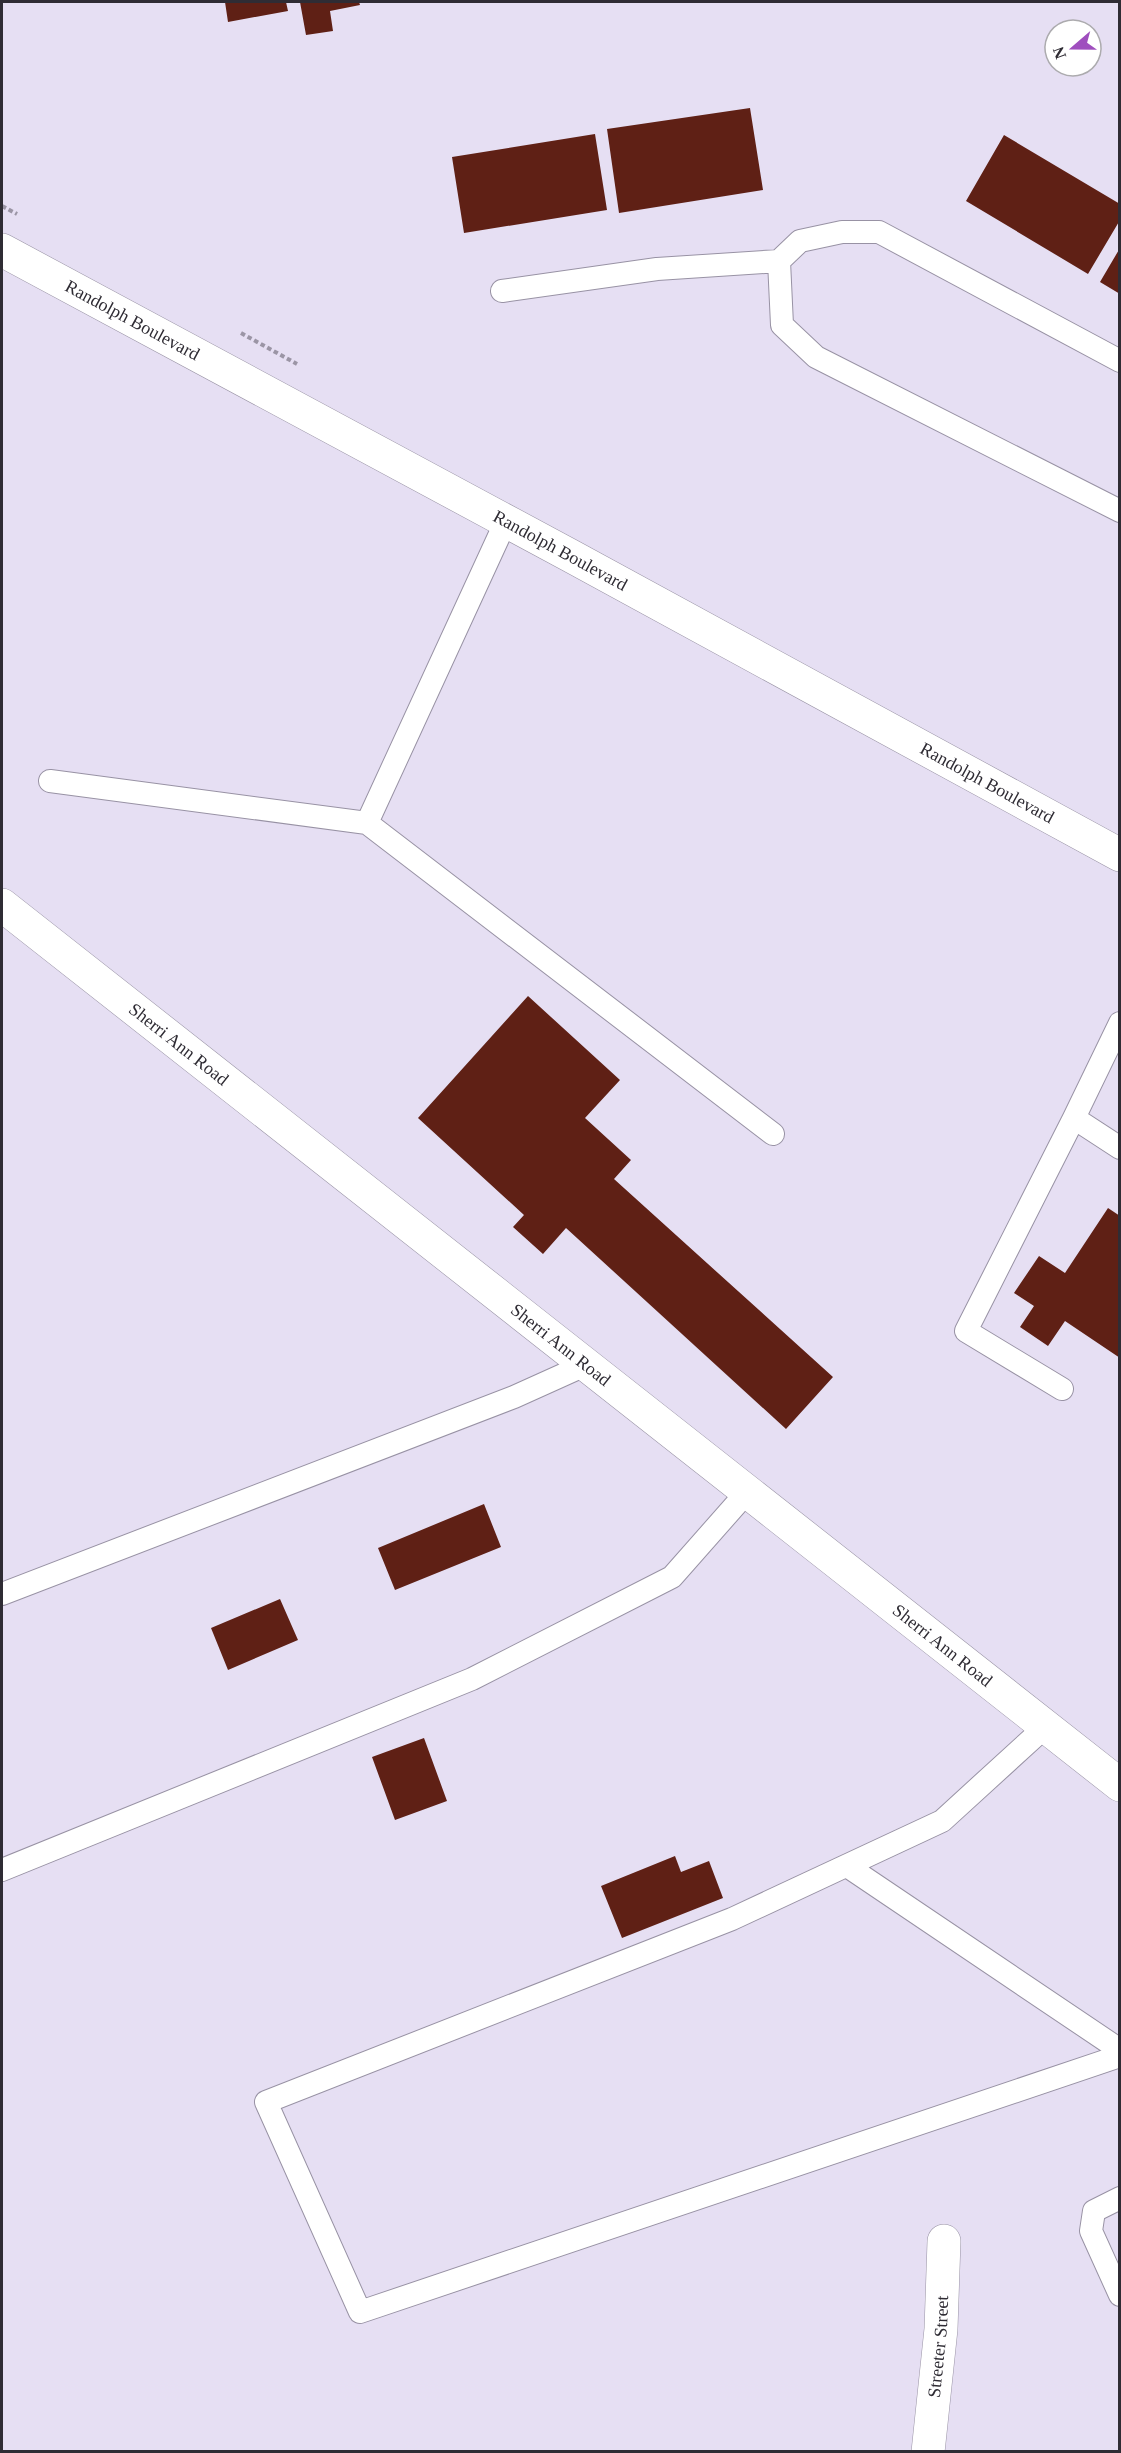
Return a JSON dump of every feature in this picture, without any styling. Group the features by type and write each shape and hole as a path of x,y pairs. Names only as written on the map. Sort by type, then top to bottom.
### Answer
{"street":[{"name":"Randolph Boulevard","path":"2,250 1119,855"},
{"name":"Sherri Ann Road","path":"2,905 1119,1785"},
{"name":"Streeter Street","path":"928,2451 941,2330 944,2241"}],"lane":[{"path":"502,291 657,269 779,261 800,241 842,232 879,232 1119,361"},
{"path":"779,261 782,325 816,357 1119,512"},
{"path":"367,823 506,521"},
{"path":"50,781 367,823 773,1134"},
{"path":"1062,1389 966,1330 1074,1118 1119,1023"},
{"path":"1074,1118 1119,1148"},
{"path":"2,1594 514,1397 585,1365"},
{"path":"2,1870 472,1679 672,1577 747,1492"},
{"path":"1045,1727 942,1821 732,1919 266,2102 360,2312 1119,2056"},
{"path":"847,1866 1119,2050"},
{"path":"1119,2198 1094,2211 1091,2231 1119,2295"}],"building":[{"path":"225,2 286,2 288,11 228,22"},
{"path":"300,2 359,2 360,5 330,11 333,31 306,35"},
{"path":"750,108 763,190 619,213 607,129"},
{"path":"595,134 607,210 464,233 452,157"},
{"path":"1004,135 1120,204 1120,220 1088,274 966,201"},
{"path":"1120,248 1120,294 1100,282"},
{"path":"528,996 620,1080 585,1118 631,1160 614,1179 833,1377 786,1429 566,1228 543,1254 513,1227 524,1215 418,1118"},
{"path":"1108,1208 1120,1216 1120,1358 1065,1321 1048,1346 1020,1327 1034,1306 1014,1293 1039,1256 1065,1273"},
{"path":"484,1504 501,1547 395,1590 378,1548"},
{"path":"280,1599 298,1640 228,1670 211,1628"},
{"path":"424,1738 447,1801 395,1820 372,1757"},
{"path":"675,1856 681,1872 709,1861 723,1898 622,1938 601,1886"}]}
